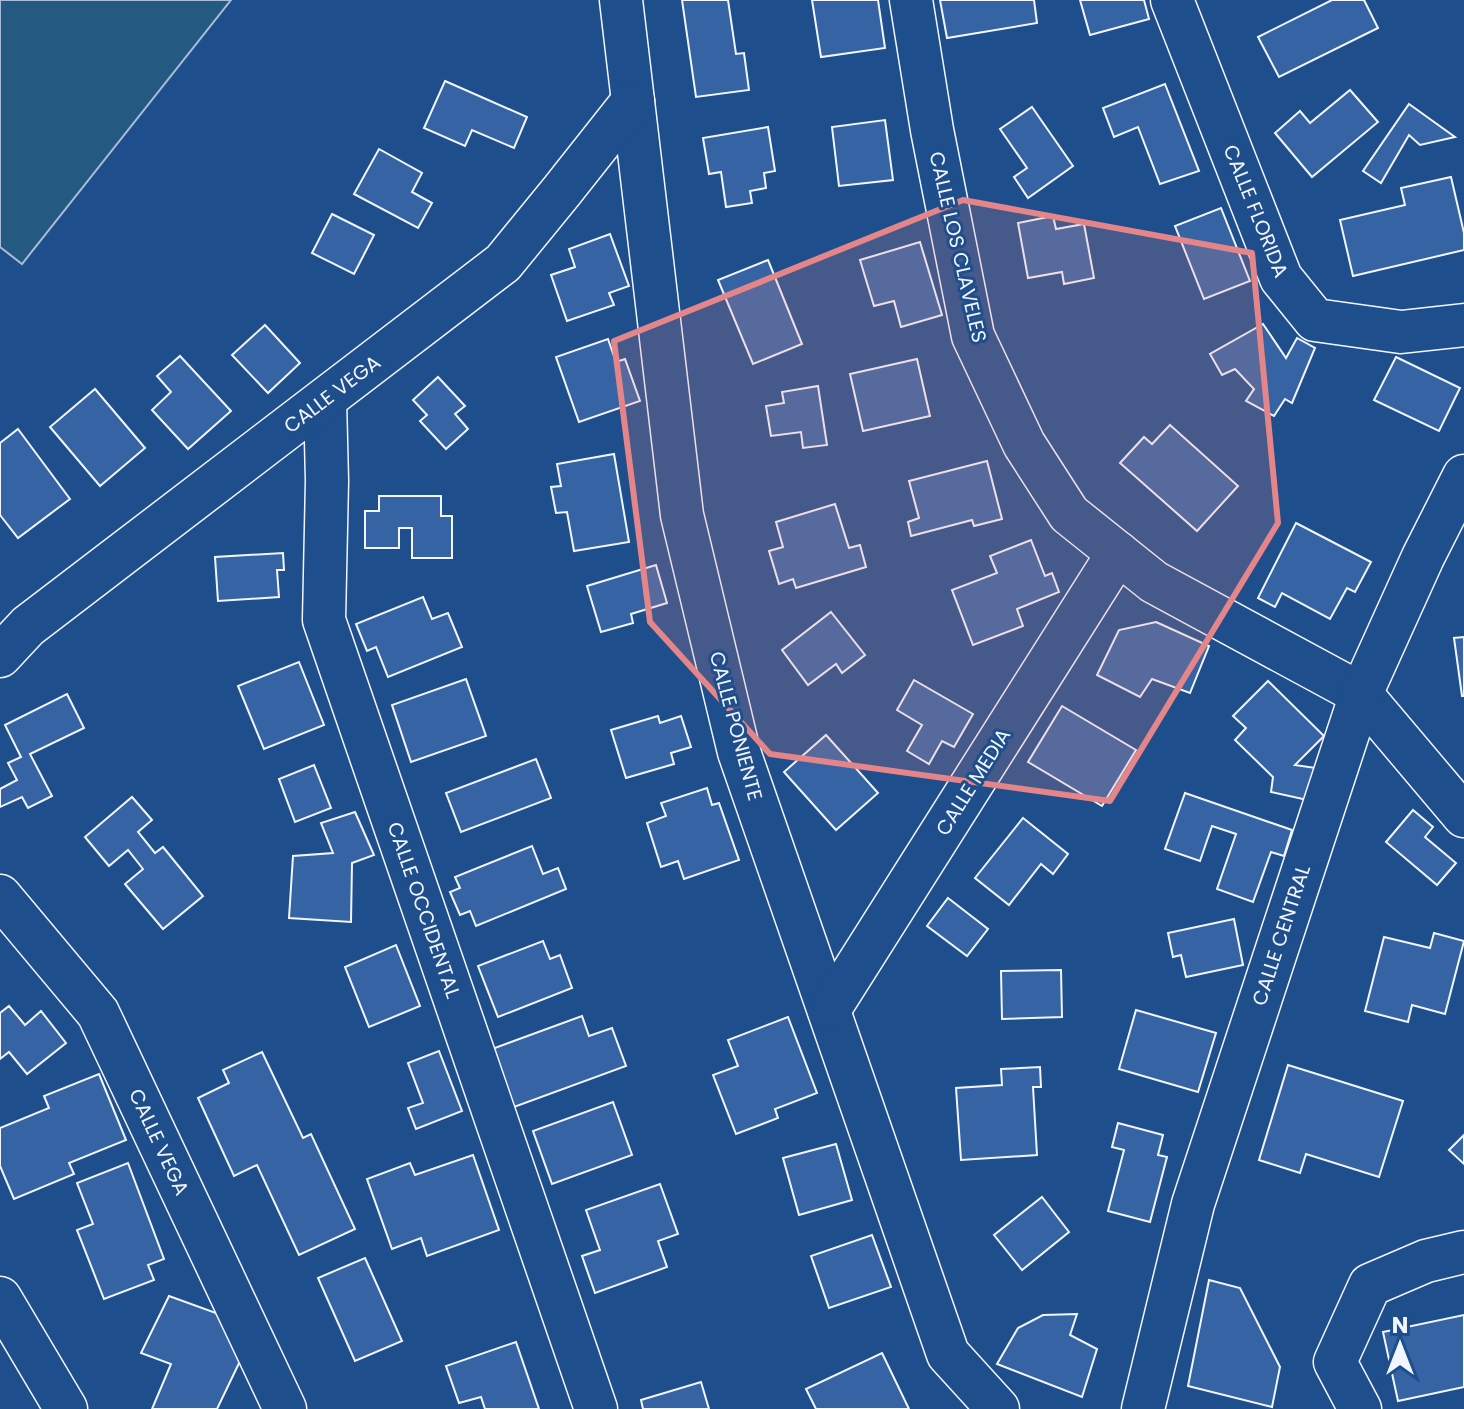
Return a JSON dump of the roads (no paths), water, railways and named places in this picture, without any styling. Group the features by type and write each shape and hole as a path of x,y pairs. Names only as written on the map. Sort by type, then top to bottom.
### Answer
{"street":[{"name":"CALLE PONIENTE","path":"621,0 682,515 739,752 948,1354 998,1409"},
{"name":"CALLE LOS CLAVELES","path":"911,0 932,130 973,336 1024,444 1069,514 1154,582 1361,694"},
{"name":"CALLE FLORIDA","path":"1172,0 1281,278 1315,320 1401,332 1464,325"},
{"name":"CALLE VEGA","path":"0,656 28,626 503,263 633,101"},
{"name":"CALLE OCCIDENTAL","path":"325,400 324,620 596,1409"},
{"name":"CALLE CENTRAL","path":"1144,1409 1193,1204 1361,694 1423,557 1464,476"},
{"name":"CALLE MEDIA","path":"829,1010 1118,553"},
{"path":"1361,694 1464,816"},
{"name":"CALLE VEGA","path":"0,896 98,1013 285,1409"},
{"path":"1360,1409 1335,1362 1370,1285 1426,1261 1464,1252"},
{"path":"0,1298 66,1409"}]}
